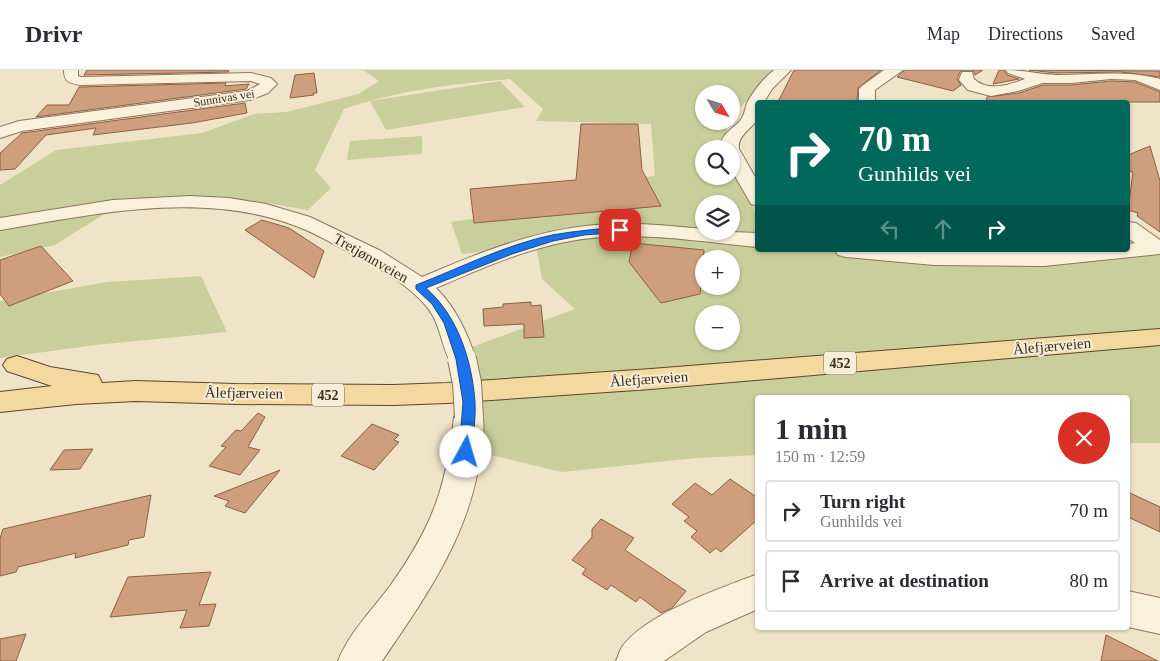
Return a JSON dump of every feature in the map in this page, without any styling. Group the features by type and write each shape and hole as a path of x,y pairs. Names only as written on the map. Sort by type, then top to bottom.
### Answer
{"main road":[{"name":"Ålefjærveien","path":"0,402 76,394 136,391 295,394 447,393 651,379 1160,337"},
{"name":"Ålefjærveien","path":"8,362 47,376 136,391"},
{"name":"452","path":"0,396 13,385 20,371 8,362"}],"street":[{"name":"Sunnivas vei","path":"0,133 19,126 92,114 250,95 263,90 268,84 251,77 194,80 80,81 71,78 71,70"},
{"path":"757,100 767,84 784,70"},
{"path":"866,100 868,89 883,76 896,70"},
{"path":"1013,70 1040,78 1073,80 1127,72 1160,85"},
{"path":"967,75 966,80 969,83 978,88 990,90 1013,89 1040,78"},
{"path":"731,140 748,121 755,105"},
{"path":"740,167 755,194"},
{"name":"Tretjønnveien","path":"0,224 107,206 135,204 200,203 250,208 286,216 320,229 376,258 419,287 436,302 449,323 462,359 467,383 469,417 466,452 448,521 411,586 358,661"},
{"path":"1130,229 1158,247"},
{"path":"419,287 516,249 551,238 584,232 620,230 662,231 755,240"},
{"path":"1130,251 1158,247"},
{"path":"868,252 934,258 1044,259 1120,252"},
{"path":"636,661 662,637 718,607 755,592"},
{"path":"1130,609 1160,616"}],"green space":[{"path":"363,70 786,70 761,87 740,107 740,85 695,85 695,130 727,130 726,140 695,140 695,185 740,185 740,175 755,212 755,252 897,252 1027,257 1130,252 1130,250 1160,245 1160,443 1130,443 1130,395 755,395 755,455 697,458 562,472 478,452 472,347 575,309 542,279 536,246 462,254 451,222 519,212 611,180 655,176 651,124 536,121 543,109 510,79 405,92 344,109 315,170 331,188 308,210 248,200 146,200 106,213 55,245 0,257 0,185 56,150 202,133 254,114 286,112 358,94 379,81"},
{"path":"500,81 525,107 386,130 370,101"},
{"path":"422,136 422,154 347,160 350,141"},
{"path":"201,276 227,332 96,345 0,358 0,301 107,282"}],"building":[{"path":"87,70 229,70 228,72 84,75"},
{"path":"794,70 881,70 858,88 857,100 779,100"},
{"path":"905,70 961,70 957,79 961,85 953,91 897,77"},
{"path":"973,70 983,70 975,75"},
{"path":"999,70 1004,70 1007,75 1019,79 993,84"},
{"path":"1029,70 1160,71 1160,77 1121,72 1056,73"},
{"path":"314,73 317,93 290,98 295,75"},
{"path":"1111,81 1135,82 1160,92 1160,102 1130,102 1130,100 986,100 987,97 1019,93 1043,85 1071,85"},
{"path":"226,83 225,86 249,84 246,89 36,117 47,105 69,105 79,87"},
{"path":"245,103 247,113 192,123 93,135 96,128 46,135 15,169 0,170 0,153 22,133"},
{"path":"581,124 638,124 642,170 661,206 474,223 470,189 576,180"},
{"path":"1150,146 1160,181 1160,232 1137,216 1138,213 1130,211 1133,172 1130,171 1130,154"},
{"path":"262,220 289,228 324,251 314,278 245,230"},
{"path":"633,243 704,250 695,250 696,295 661,303 629,262"},
{"path":"41,246 73,281 9,306 0,294 0,260"},
{"path":"531,302 531,306 541,305 544,337 524,338 524,324 484,326 483,309 503,307 503,304"},
{"path":"258,413 265,417 248,447 260,450 240,475 209,466 226,447 221,446 236,430 241,431"},
{"path":"372,424 399,435 394,440 399,442 374,470 341,456"},
{"path":"93,449 80,469 50,470 64,450"},
{"path":"280,470 245,513 225,506 229,501 214,496"},
{"path":"730,479 755,496 755,522 721,552 716,548 710,553 691,537 697,531 684,521 689,517 672,504 695,483 712,495"},
{"path":"1130,493 1160,507 1160,532 1130,518"},
{"path":"151,495 144,537 129,540 128,545 75,558 76,553 18,567 16,572 0,576 0,538 3,529"},
{"path":"601,519 634,538 625,550 686,591 672,608 661,613 640,597 636,602 611,585 607,590 582,574 586,569 572,560 592,537 592,529"},
{"path":"211,572 199,605 216,604 209,626 180,628 187,610 110,617 128,577"},
{"path":"26,634 16,661 0,661 0,639"},
{"path":"1106,635 1158,661 1101,661"}],"route":[{"path":"466,452 469,402 462,359 449,323 436,302 419,287 463,269 551,238 584,232 620,230"}]}
